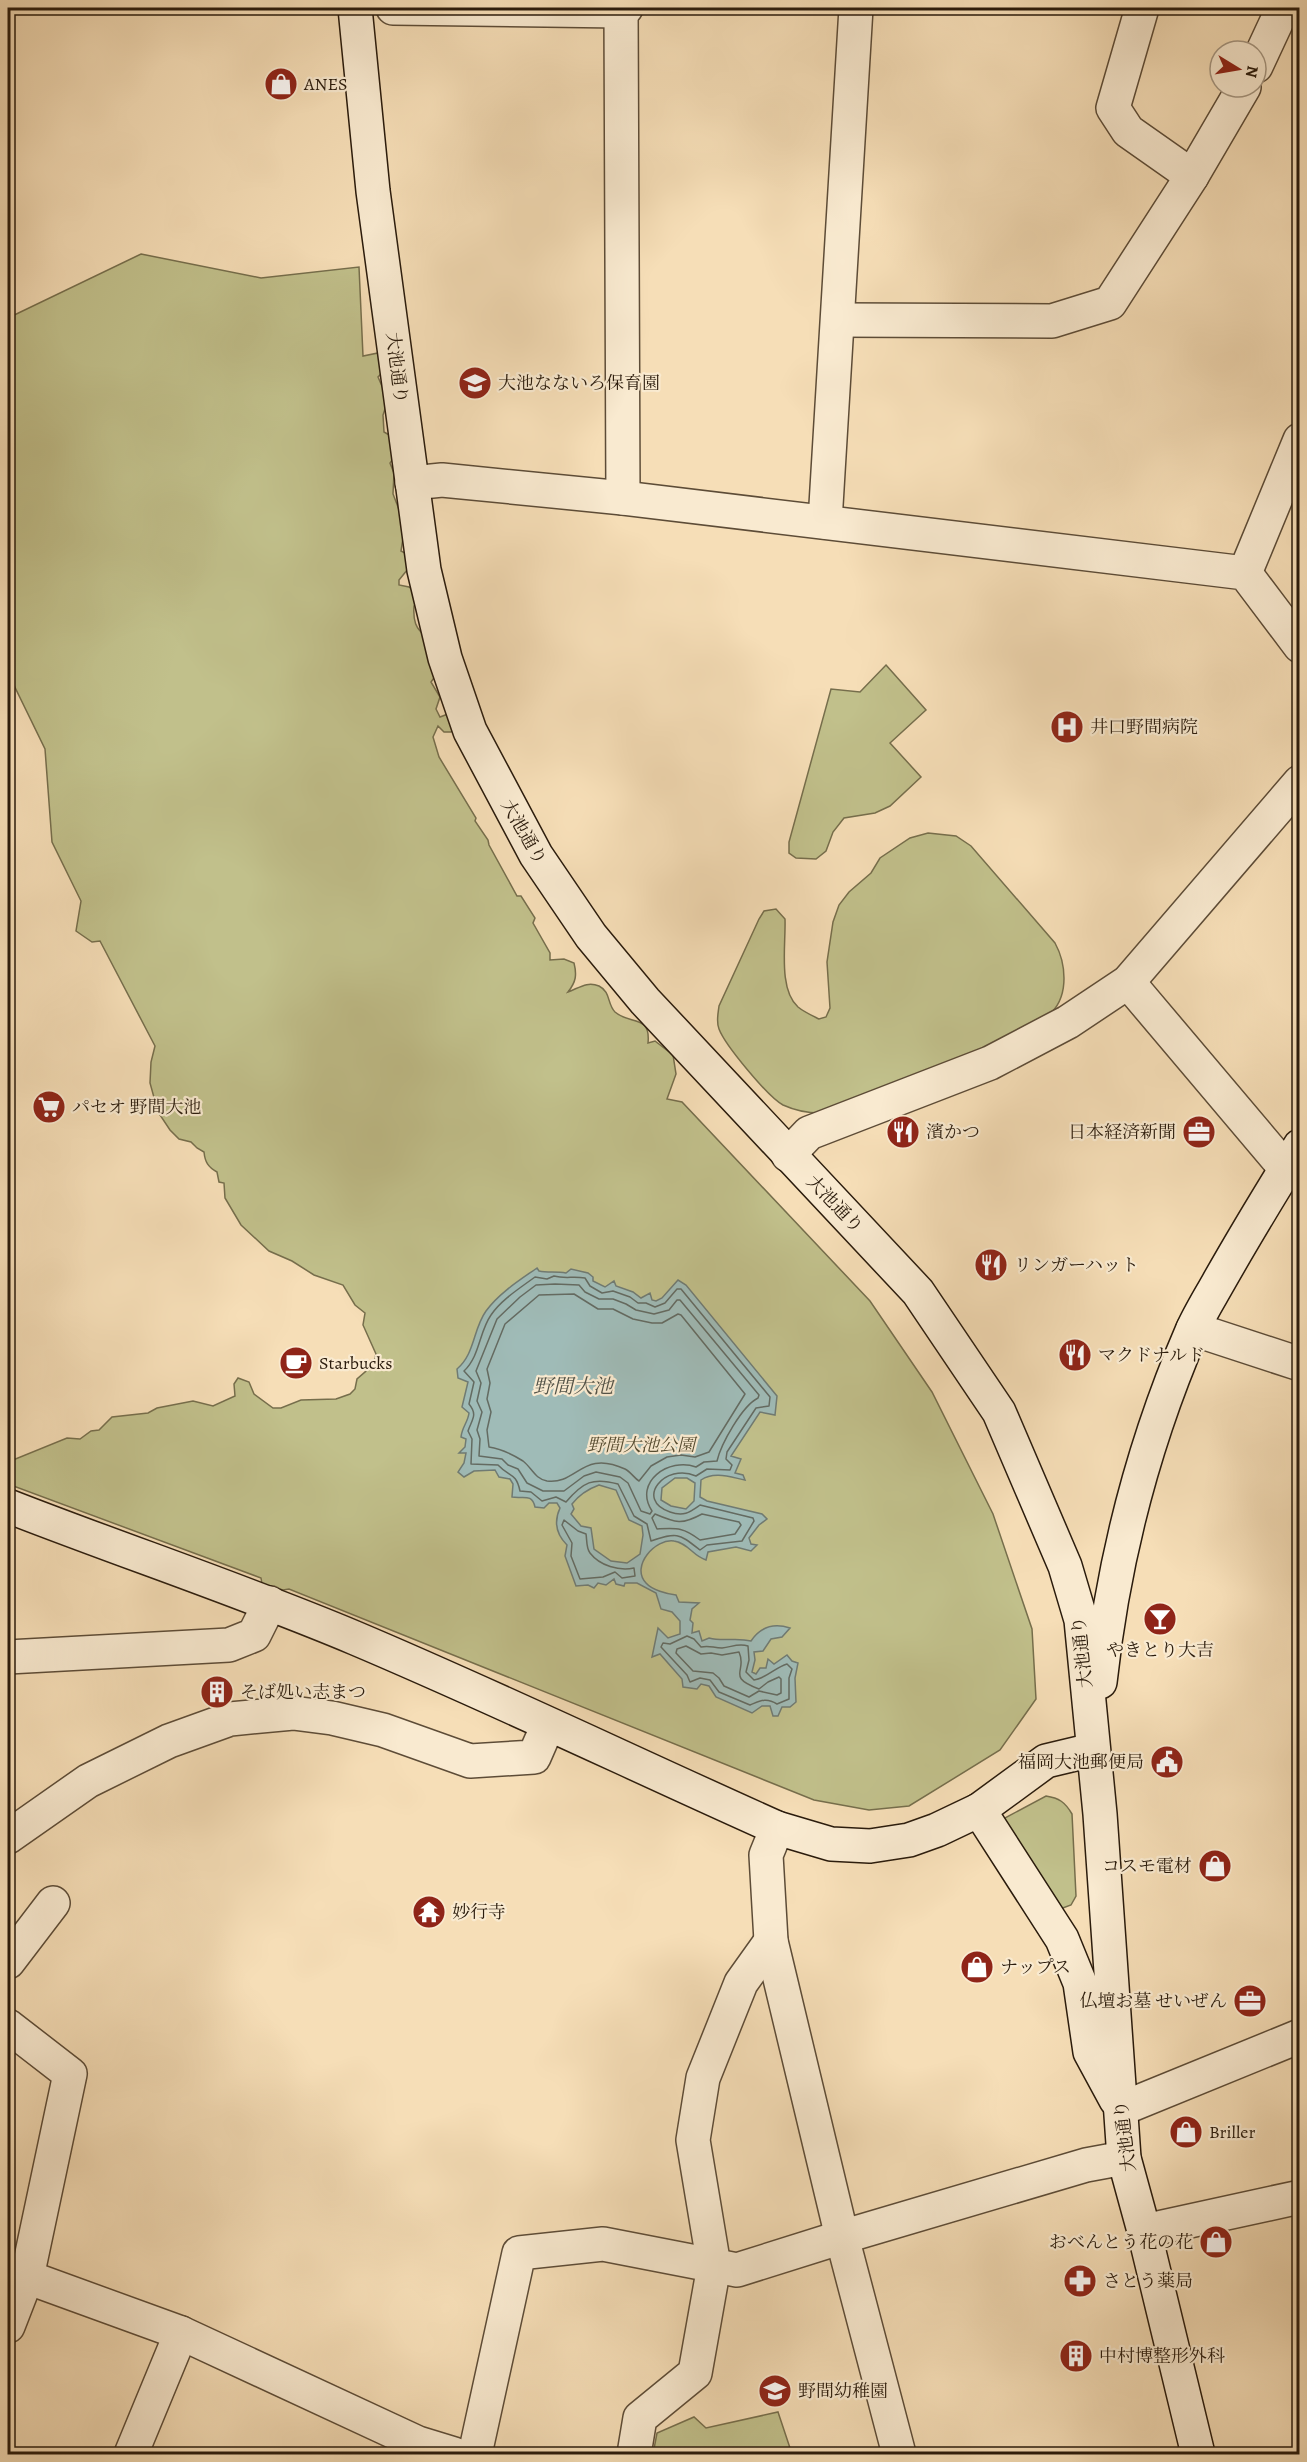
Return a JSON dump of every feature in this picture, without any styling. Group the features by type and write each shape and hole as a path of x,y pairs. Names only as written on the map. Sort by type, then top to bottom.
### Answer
{"street":[{"name":"大池通り","path":"355,8 373,191 424,570 445,658 470,731 536,855 591,936 639,993 918,1292 999,1412 1065,1566 1081,1620 1100,1814 1124,2157 1198,2454"},
{"path":"393,8 623,9 622,498"},
{"path":"825,522 839,320 856,8"},
{"path":"1142,8 1113,108 1128,131 1192,176"},
{"path":"1268,40 1283,8"},
{"path":"839,320 1052,321 1110,303 1192,176 1237,99"},
{"path":"1245,573 1299,440"},
{"path":"412,483 442,480 622,498 1245,573 1299,646"},
{"path":"788,1155 809,1133 990,1063 1068,1022 1128,982 1299,782"},
{"path":"8,1506 131,1554 270,1603 423,1667 777,1828 831,1844 870,1846 909,1840 937,1830 979,1810 1046,1761 1092,1750 1104,1646 1128,1522 1156,1423 1193,1329 1234,1253 1293,1157 1128,982"},
{"path":"1193,1329 1299,1364"},
{"path":"8,1657 229,1645 254,1635 270,1603"},
{"path":"8,1837 88,1781 169,1741 230,1719 293,1713 332,1718 382,1730 470,1761 534,1757 548,1725"},
{"path":"979,1810 1062,1939 1080,1983 1089,2052 1121,2109 1299,2036"},
{"path":"777,1828 766,1855 771,1941 842,2236 899,2454"},
{"path":"8,1962 53,1903"},
{"path":"634,2454 640,2418 695,2373 714,2266 693,2140 703,2078 741,1983 771,1941"},
{"path":"8,2026 70,2074 17,2278 8,2326"},
{"path":"475,2454 519,2253 603,2244 737,2270 842,2236 1086,2165 1124,2157"},
{"path":"1144,2230 1299,2197"},
{"path":"17,2278 181,2333 418,2442 454,2454"},
{"path":"131,2454 181,2333"}],"green space":[{"name":"野間大池公園","path":"141,254 261,278 359,267 363,356 378,353 382,373 378,377 388,400 383,415 384,432 391,436 393,459 390,463 394,473 393,494 405,525 401,551 411,556 412,564 399,580 399,585 409,587 418,594 417,604 414,606 415,620 417,627 427,637 436,675 431,682 440,697 436,709 440,717 448,714 456,726 451,732 444,732 438,726 433,737 439,757 476,818 475,821 488,840 517,896 521,896 535,918 533,923 550,953 550,960 564,959 574,963 575,978 568,992 587,985 599,986 605,991 615,1012 643,1024 648,1034 648,1043 655,1041 673,1055 676,1074 667,1099 682,1102 870,1301 932,1392 993,1514 1032,1629 1036,1699 1000,1750 909,1806 869,1810 814,1800 289,1589 283,1590 262,1584 261,1578 8,1484 8,1462 67,1438 80,1439 91,1431 99,1430 112,1417 148,1413 157,1408 193,1401 213,1406 235,1396 234,1384 238,1378 249,1382 254,1394 273,1408 281,1408 301,1400 336,1399 350,1394 355,1389 357,1379 373,1365 376,1354 363,1325 365,1313 355,1305 343,1285 314,1275 292,1261 269,1251 241,1225 225,1198 224,1183 219,1182 217,1172 207,1164 204,1152 191,1142 179,1139 158,1112 150,1083 151,1062 155,1046 100,941 92,942 76,931 81,901 52,842 45,749 8,673 8,318"},
{"path":"886,665 926,710 890,743 921,777 890,806 875,813 844,818 833,832 826,851 816,859 796,858 789,853 789,842 831,689 860,692"},
{"path":"928,833 956,836 971,846 1055,943 1062,960 1064,978 1057,1005 1047,1017 1029,1031 820,1113 801,1111 783,1105 758,1082 738,1058 723,1037 718,1024 719,1006 759,919 764,911 776,909 785,919 785,978 792,999 808,1014 819,1019 826,1017 830,1008 827,962 833,922 839,905 849,892 871,873 880,858 910,838"},
{"path":"1046,1796 1061,1801 1072,1814 1076,1896 1071,1905 1060,1909 1003,1819"},
{"path":"778,2412 792,2454 653,2454 657,2433 694,2417 706,2428"}],"water":[{"name":"野間大池","path":"537,1268 542,1272 566,1273 571,1269 588,1273 593,1277 593,1281 605,1287 614,1281 616,1286 633,1292 641,1298 650,1293 652,1300 656,1301 662,1298 678,1280 686,1285 777,1396 775,1415 760,1412 731,1456 741,1459 735,1473 743,1475 745,1480 717,1475 701,1480 700,1497 707,1501 762,1514 767,1519 749,1538 751,1544 757,1545 751,1551 736,1547 708,1552 706,1560 679,1542 667,1541 647,1554 641,1569 646,1583 652,1588 676,1595 679,1602 699,1603 692,1609 690,1620 693,1623 692,1633 699,1631 702,1641 709,1638 751,1641 759,1632 768,1627 790,1628 782,1637 771,1639 763,1651 754,1652 752,1672 756,1674 760,1668 766,1668 768,1659 774,1664 787,1655 792,1661 798,1663 795,1678 796,1702 790,1707 782,1707 778,1716 773,1716 770,1706 762,1706 752,1713 716,1697 709,1686 701,1684 697,1689 683,1687 682,1679 660,1654 652,1657 658,1628 668,1638 680,1634 680,1621 672,1612 661,1609 656,1593 637,1583 625,1583 624,1586 616,1584 614,1579 606,1585 598,1583 594,1588 588,1585 576,1586 565,1556 567,1545 557,1527 560,1508 557,1503 549,1503 544,1508 535,1507 529,1498 512,1497 513,1484 510,1479 499,1477 495,1470 474,1471 464,1477 458,1472 464,1463 466,1453 459,1453 465,1447 466,1439 461,1437 469,1413 462,1407 468,1382 458,1378 457,1369 471,1349 482,1318 491,1304","holes":["675,1478 687,1478 695,1483 694,1501 686,1509 671,1506 661,1500 662,1488","599,1485 616,1490 629,1520 642,1526 640,1554 627,1563 611,1561 594,1549 591,1528 581,1526 571,1514 574,1509 572,1504 591,1488"]}],"place":[{"name":"ANES","path":"281,84"},
{"name":"大池なないろ保育園","path":"475,383"},
{"name":"井口野間病院","path":"1067,727"},
{"name":"パセオ 野間大池","path":"49,1107"},
{"name":"濱かつ","path":"903,1132"},
{"name":"日本経済新聞","path":"1199,1132"},
{"name":"リンガーハット","path":"991,1265"},
{"name":"マクドナルド","path":"1075,1355"},
{"name":"Starbucks","path":"296,1363"},
{"name":"やきとり大吉","path":"1160,1619"},
{"name":"そば処い志まつ","path":"217,1692"},
{"name":"福岡大池郵便局","path":"1167,1762"},
{"name":"コスモ電材","path":"1215,1866"},
{"name":"妙行寺","path":"429,1912"},
{"name":"ナップス","path":"977,1967"},
{"name":"仏壇お墓 せいぜん","path":"1250,2001"},
{"name":"Briller","path":"1186,2132"},
{"name":"おべんとう花の花","path":"1216,2242"},
{"name":"さとう薬局","path":"1080,2281"},
{"name":"中村博整形外科","path":"1076,2356"},
{"name":"野間幼稚園","path":"775,2391"}]}
